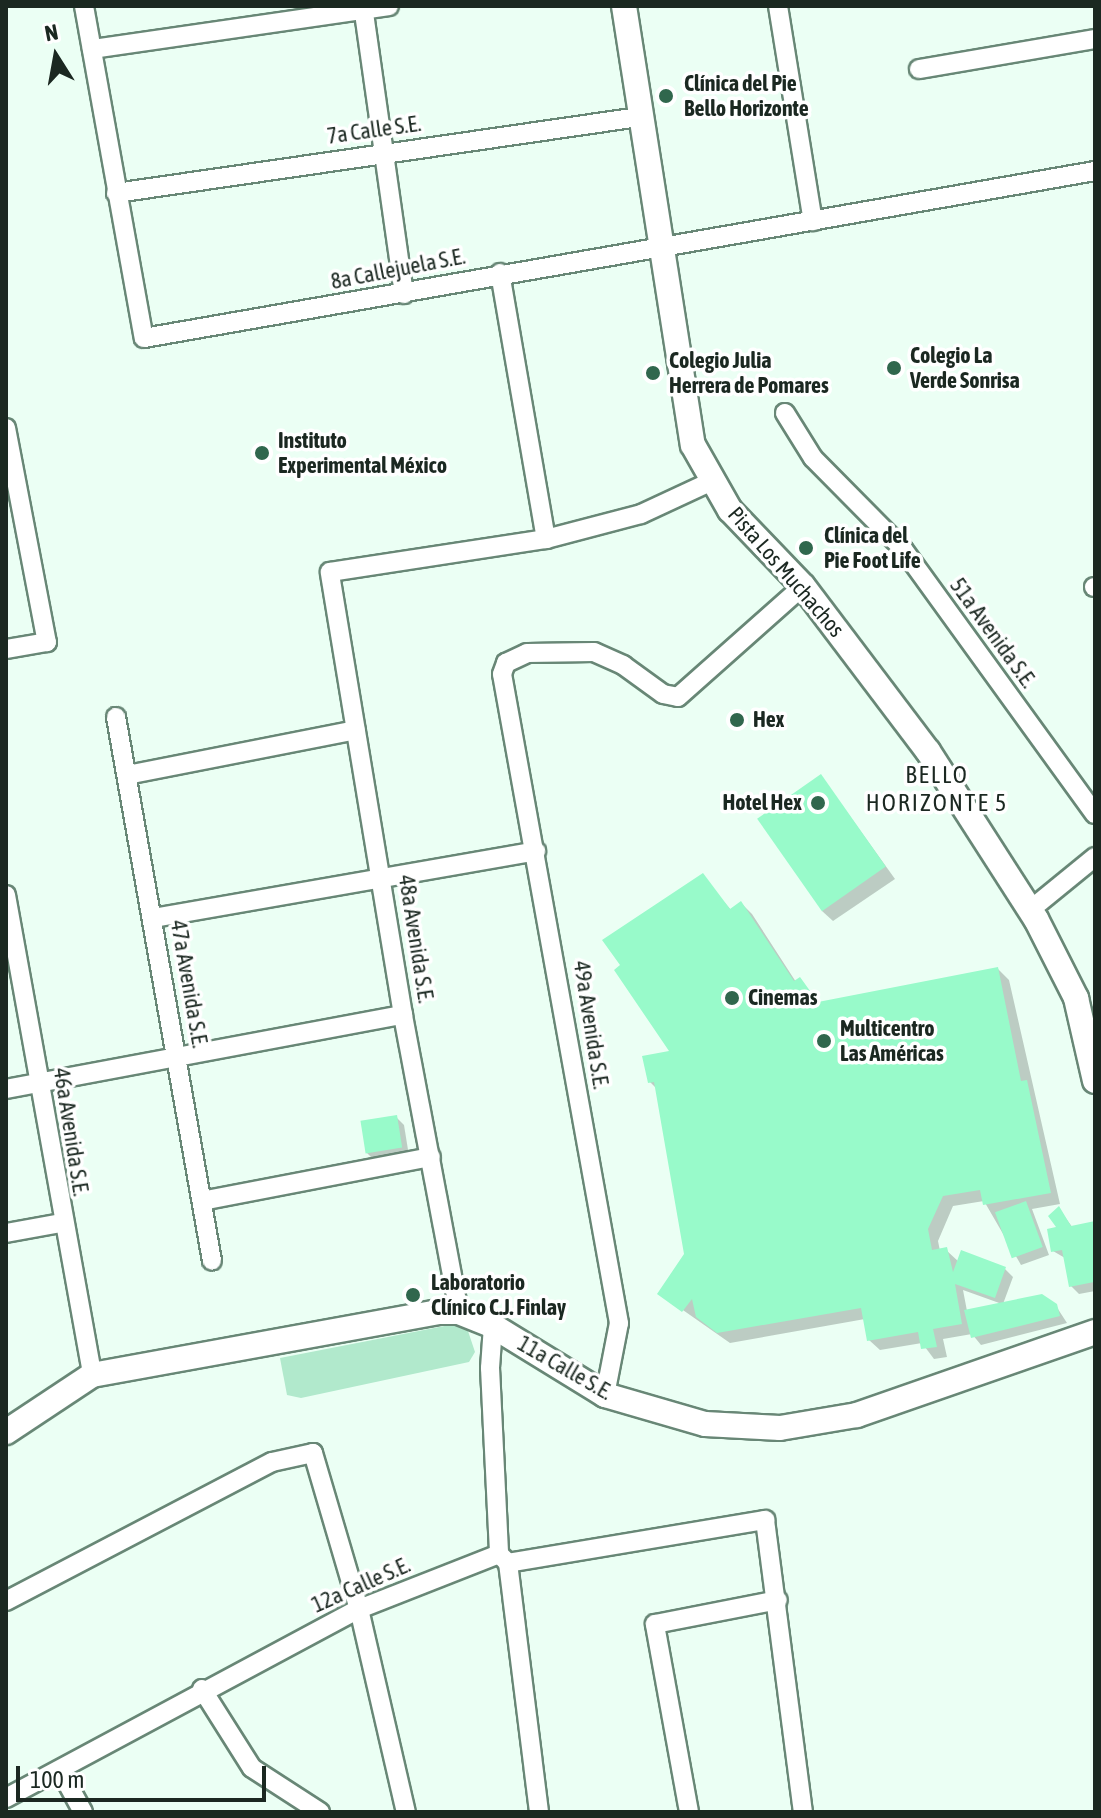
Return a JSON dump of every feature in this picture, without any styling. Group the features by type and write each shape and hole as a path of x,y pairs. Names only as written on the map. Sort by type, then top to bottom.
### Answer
{"street":[{"path":"84,6 116,193"},
{"path":"92,49 389,6"},
{"name":"Pista Los Muchachos","path":"624,6 683,405 693,445 730,510 803,586 928,751 1030,910 1076,998 1095,1081"},
{"path":"778,6 813,221"},
{"path":"363,8 404,294"},
{"path":"919,69 1095,39"},
{"name":"7a Calle S.E.","path":"116,193 639,117"},
{"name":"8a Callejuela S.E.","path":"116,193 144,338 404,294 500,273 1095,171"},
{"path":"500,273 546,539 641,514 712,481"},
{"name":"51a Avenida S.E.","path":"785,413 813,458 903,549 1095,814"},
{"path":"6,428 13,502 47,642 6,649"},
{"name":"48a Avenida S.E.","path":"459,1312 403,1015 330,572 546,539"},
{"name":"49a Avenida S.E.","path":"605,1395 619,1323 536,851 501,688 506,663 527,653 594,652 623,665 663,694 678,697 803,586"},
{"name":"47a Avenida S.E.","path":"116,717 179,1060 212,1261"},
{"path":"127,775 356,730"},
{"path":"153,918 382,875 536,851"},
{"path":"1030,910 1095,857"},
{"name":"46a Avenida S.E.","path":"6,895 10,938 39,1082 61,1223 92,1375"},
{"path":"6,1089 179,1060 403,1015"},
{"path":"202,1201 431,1157"},
{"path":"6,1233 61,1223"},
{"path":"6,1432 92,1375 459,1312"},
{"name":"11a Calle S.E.","path":"459,1312 493,1326 605,1395 705,1424 780,1428 857,1415 1093,1330"},
{"path":"493,1326 490,1368 503,1558 539,1812"},
{"path":"6,1601 272,1462 313,1453 359,1609 406,1812"},
{"name":"12a Calle S.E.","path":"6,1798 202,1689 359,1609 503,1558 765,1520 778,1600"},
{"path":"689,1812 655,1624 778,1600 803,1812"},
{"path":"202,1689 252,1768 320,1812"},
{"path":"60,1770 83,1812"}],"green space":[{"path":"465,1322 475,1352 469,1362 301,1398 287,1395 280,1358"}],"building":[{"path":"821,774 886,867 822,911 757,819"},
{"path":"703,873 730,909 741,901 794,981 800,977 818,1002 998,967 1021,1081 1027,1080 1051,1193 983,1205 980,1190 943,1196 928,1229 932,1250 947,1247 953,1272 961,1250 1006,1267 995,1298 955,1284 962,1324 933,1329 937,1347 921,1349 918,1332 867,1341 861,1308 717,1333 696,1317 692,1299 682,1312 657,1294 684,1254 654,1082 648,1083 642,1056 669,1051 614,970 620,965 602,940"},
{"path":"397,1115 402,1148 366,1153 360,1121"},
{"path":"1026,1201 1043,1247 1012,1258 995,1212"},
{"path":"1059,1206 1071,1226 1095,1221 1094,1282 1069,1287 1062,1250 1051,1252 1047,1229 1056,1227 1048,1216"},
{"path":"1042,1294 1057,1304 1060,1316 971,1338 964,1310"}],"place":[{"name":"Clínica del Pie Bello Horizonte","path":"666,96"},
{"name":"Colegio La Verde Sonrisa","path":"894,368"},
{"name":"Colegio Julia Herrera de Pomares","path":"653,373"},
{"name":"Instituto Experimental México","path":"262,453"},
{"name":"Clínica del Pie Foot Life","path":"806,548"},
{"name":"Hex","path":"737,720"},
{"name":"Hotel Hex","path":"818,803"},
{"name":"Cinemas","path":"732,998"},
{"name":"Multicentro Las Américas","path":"824,1041"},
{"name":"Laboratorio Clínico C.J. Finlay","path":"413,1295"}],"district":[{"name":"BELLO HORIZONTE 5","path":"937,789"}]}
